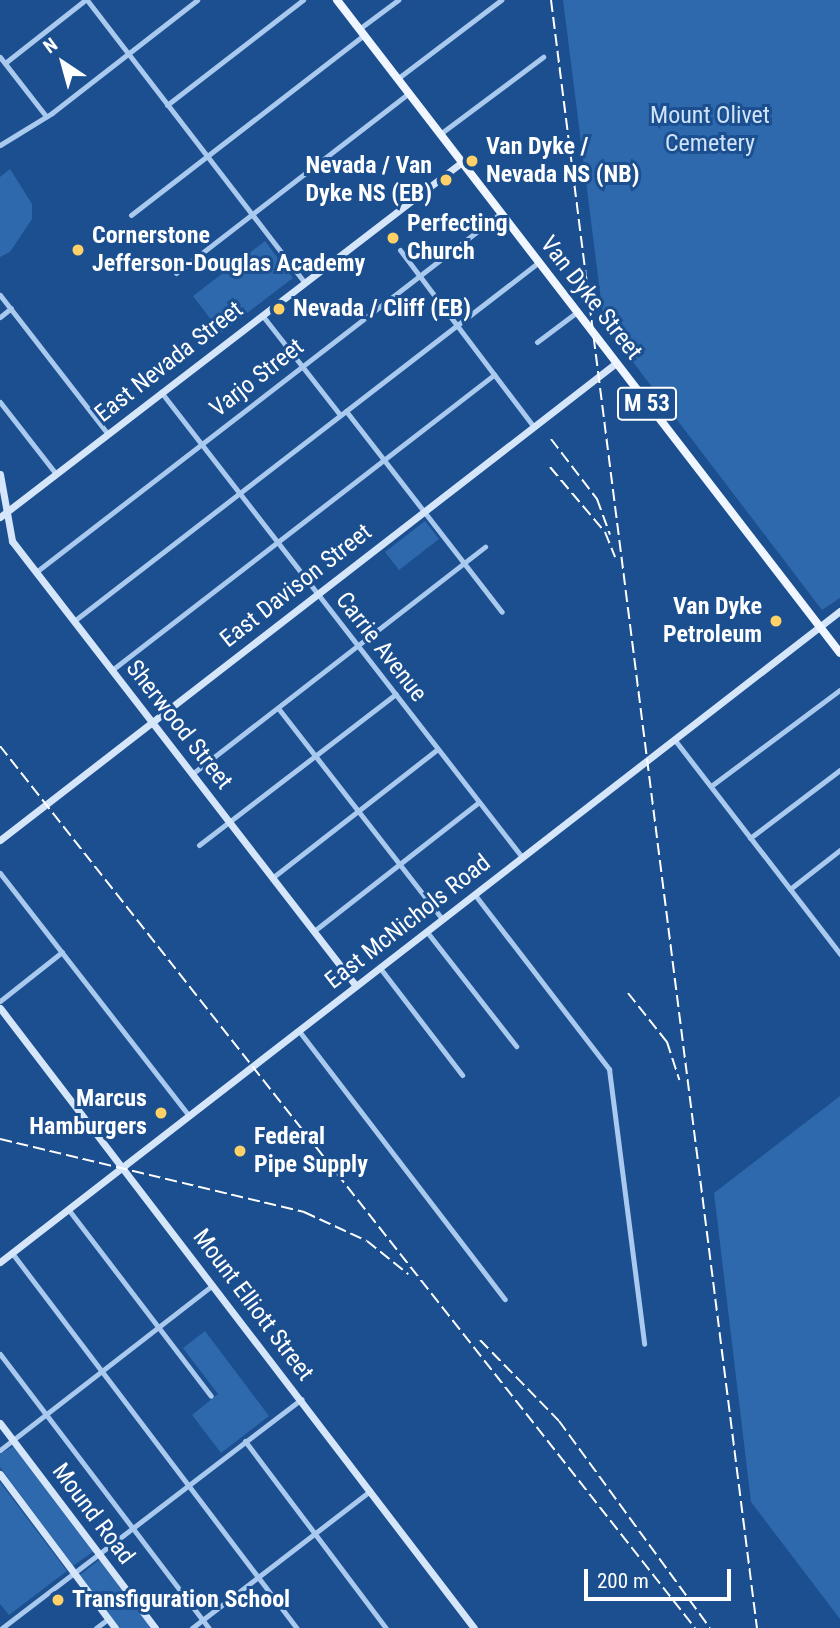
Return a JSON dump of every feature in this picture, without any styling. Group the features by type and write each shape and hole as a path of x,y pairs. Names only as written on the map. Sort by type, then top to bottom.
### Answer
{"main road":[{"name":"Van Dyke Street","path":"337,0 840,653"},
{"name":"East Nevada Street","path":"3,515 462,162"},
{"name":"East Davison Street","path":"0,840 616,363"},
{"name":"Sherwood Street","path":"0,474 3,515 12,541 356,986"},
{"name":"East McNichols Road","path":"0,1262 840,611"},
{"name":"Mount Elliott Street","path":"0,1008 474,1628"},
{"name":"Mound Road","path":"0,1423 155,1628"},
{"name":"Mound Road","path":"0,1475 115,1628"}],"street":[{"path":"5,63 86,0 304,282"},
{"path":"0,145 46,116 197,0"},
{"path":"167,105 303,0"},
{"path":"131,215 398,0"},
{"path":"397,79 501,0"},
{"path":"0,57 46,116"},
{"path":"440,134 543,57"},
{"path":"176,273 409,93"},
{"name":"Varjo Street","path":"36,572 500,213"},
{"path":"400,250 534,427"},
{"path":"74,621 539,262"},
{"path":"0,295 108,434"},
{"path":"0,317 11,309"},
{"path":"537,342 577,312"},
{"path":"262,315 340,415"},
{"path":"112,670 494,375"},
{"name":"Carrie Avenue","path":"161,393 522,857"},
{"path":"0,401 56,474"},
{"path":"346,411 502,612"},
{"path":"192,774 485,547"},
{"path":"711,786 840,690"},
{"path":"199,845 396,694"},
{"path":"278,708 442,919"},
{"path":"674,739 840,954"},
{"path":"272,878 438,749"},
{"path":"750,838 840,770"},
{"path":"314,931 480,802"},
{"path":"790,889 840,850"},
{"path":"0,873 189,1116"},
{"path":"475,894 609,1069 644,1344"},
{"path":"427,932 516,1046"},
{"path":"832,943 840,937"},
{"path":"0,1001 62,953"},
{"path":"380,968 463,1075"},
{"path":"299,1031 506,1299"},
{"path":"68,1209 211,1396"},
{"path":"12,1253 297,1628"},
{"path":"0,1450 214,1285"},
{"path":"0,1354 209,1628"},
{"path":"2,1628 301,1399"},
{"path":"245,1441 386,1628"},
{"path":"192,1628 370,1491"},
{"path":"96,1628 108,1619"}],"green space":[{"name":"Mount Olivet Cemetery","path":"563,0 840,0 840,598 822,610 604,324"},
{"path":"10,169 32,204 32,219 10,252 0,257 0,177"},
{"path":"265,241 293,278 221,333 193,296"},
{"path":"425,521 439,539 399,570 385,552"},
{"path":"840,1096 840,1619 751,1502 714,1193"},
{"path":"205,1331 269,1416 221,1453 192,1415 218,1394 183,1348"},
{"path":"14,1446 94,1551 73,1566 0,1467 0,1454"},
{"path":"0,1482 67,1571 9,1615 0,1604"},
{"path":"99,1560 151,1628 119,1628 80,1575"}],"railway":[{"path":"551,0 757,1628"},
{"path":"551,439 597,499 610,535"},
{"path":"550,467 605,532 615,557"},
{"path":"0,746 695,1628"},
{"path":"628,993 667,1042 679,1080"},
{"path":"0,1139 304,1212 367,1241 408,1274"},
{"path":"480,1340 559,1421 710,1628"}],"place":[{"name":"Van Dyke / Nevada NS (NB)","path":"472,161"},
{"name":"Nevada / Van Dyke NS (EB)","path":"446,180"},
{"name":"Perfecting Church","path":"393,238"},
{"name":"Cornerstone Jefferson-Douglas Academy","path":"78,250"},
{"name":"Nevada / Cliff (EB)","path":"279,309"},
{"name":"Van Dyke Petroleum","path":"776,621"},
{"name":"Marcus Hamburgers","path":"161,1113"},
{"name":"Federal Pipe Supply","path":"240,1151"},
{"name":"Transfiguration School","path":"58,1600"}]}
